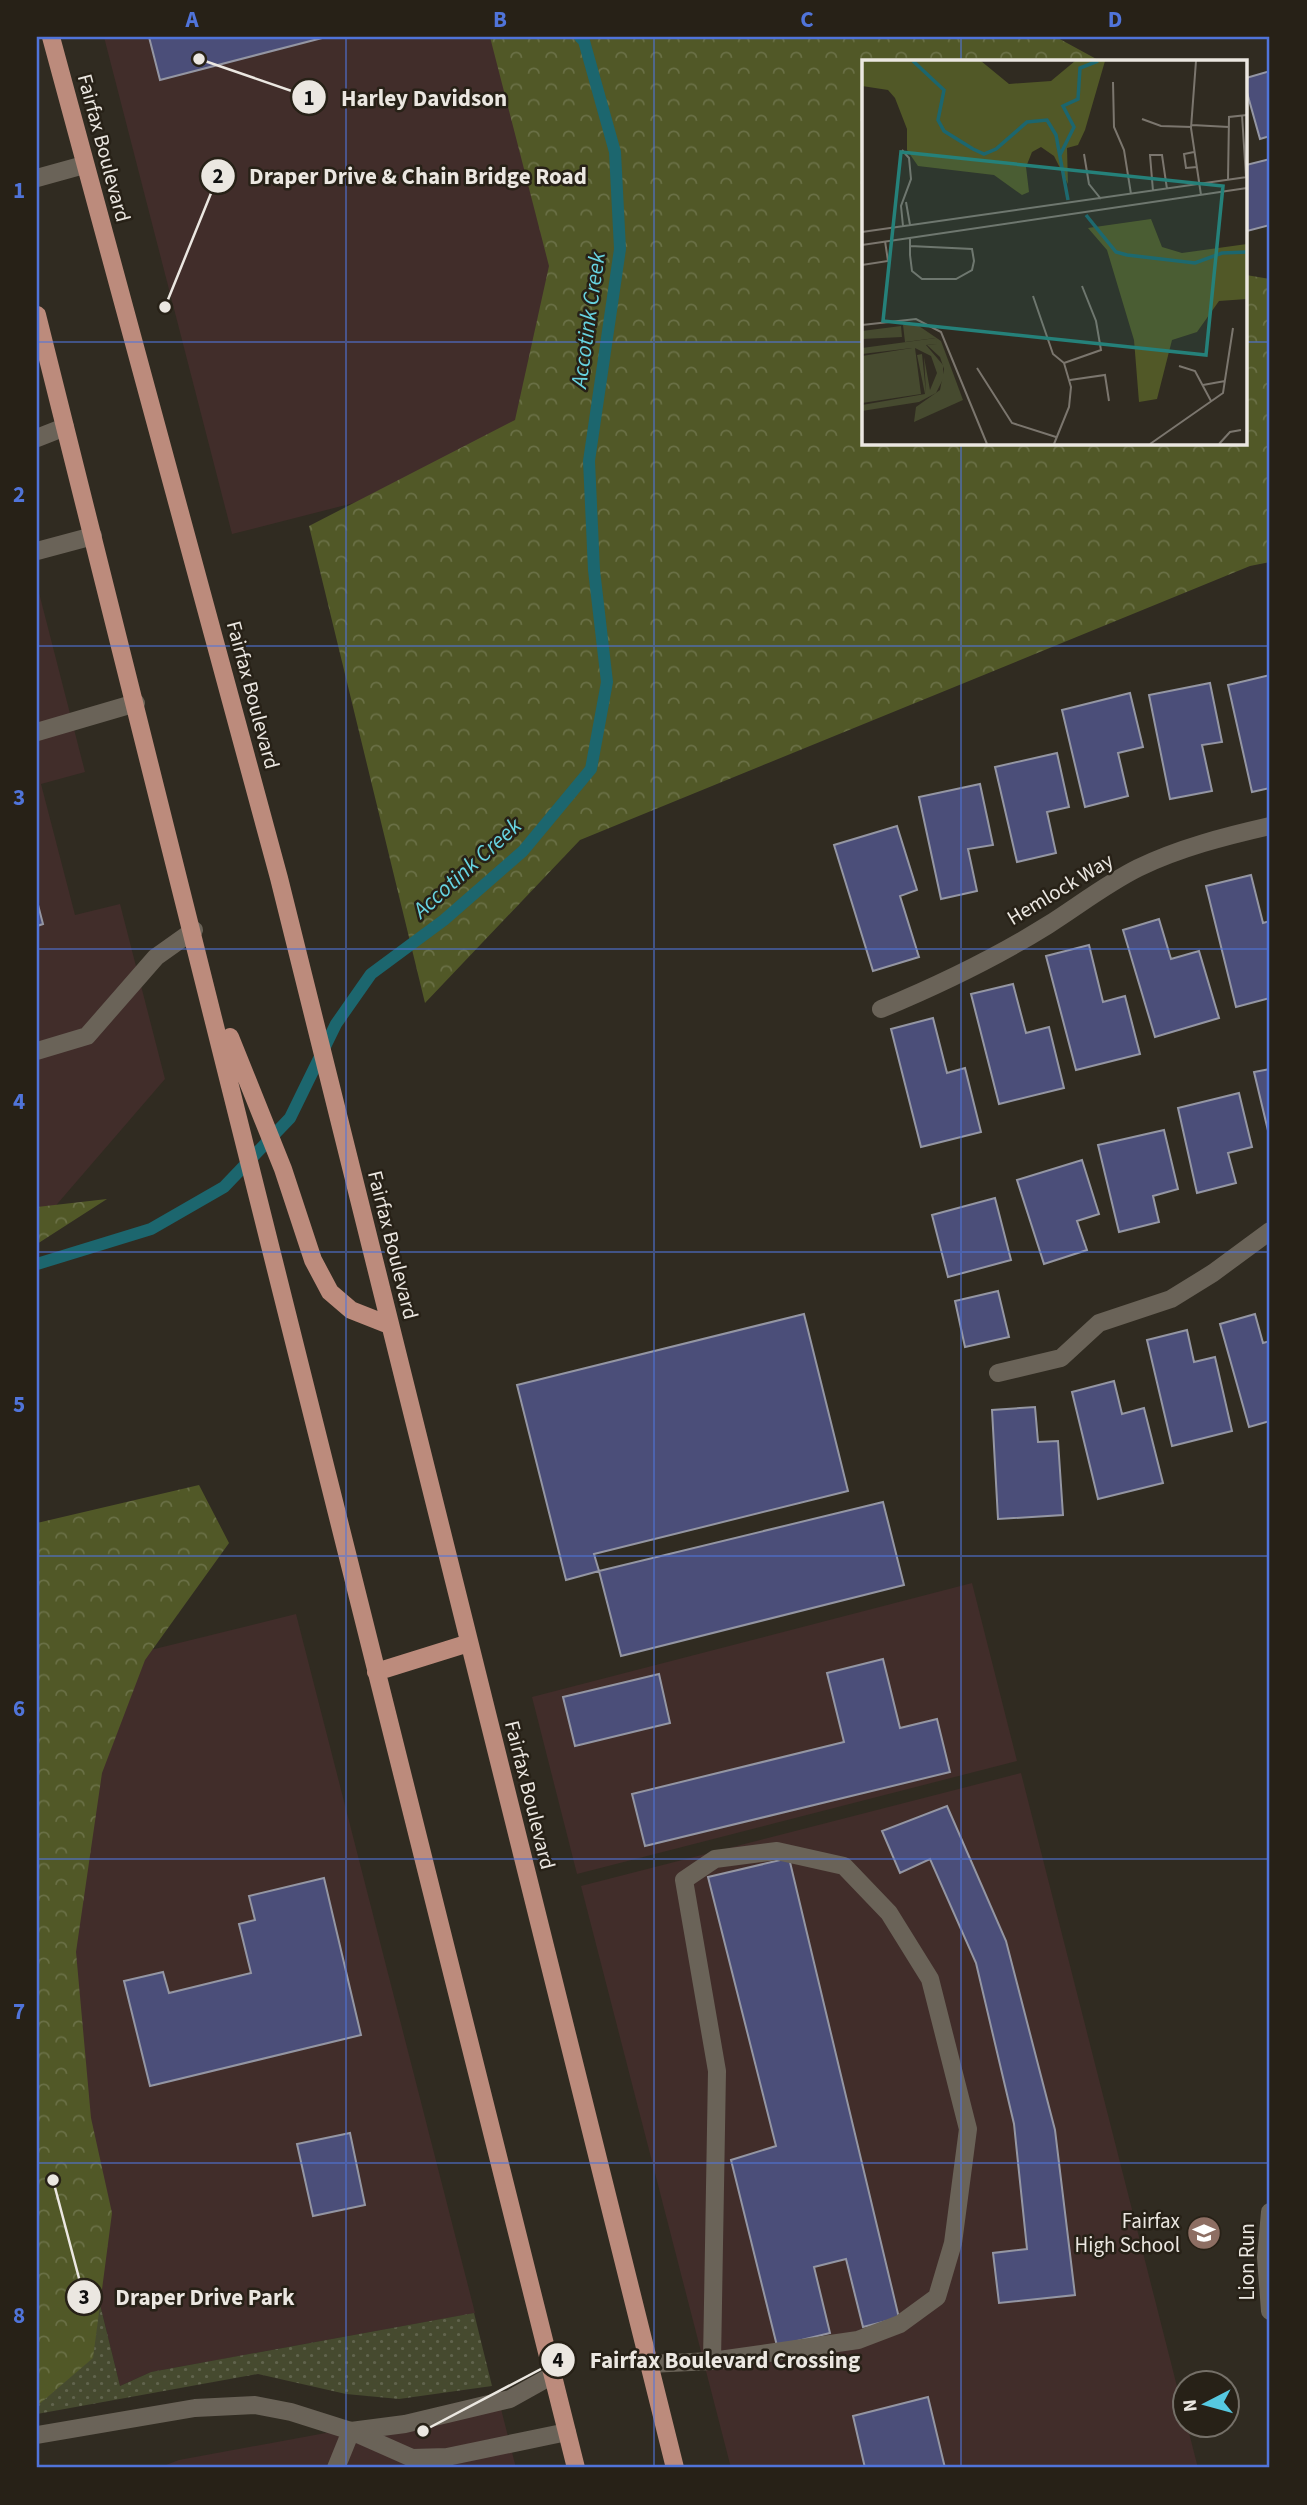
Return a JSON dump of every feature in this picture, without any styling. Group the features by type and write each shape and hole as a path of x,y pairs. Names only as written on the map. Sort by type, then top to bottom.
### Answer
{"main road":[{"name":"Fairfax Boulevard","path":"51,37 279,878 675,2468"},
{"path":"37,315 194,930 376,1672 576,2468"},
{"path":"205,974 283,1169 313,1259 330,1292 351,1310 389,1325"},
{"path":"376,1672 469,1643"}],"street":[{"path":"37,178 84,165"},
{"path":"37,438 65,427"},
{"path":"37,551 93,536"},
{"path":"37,732 136,703"},
{"name":"Hemlock Way","path":"881,1009 950,980 1048,925 1140,867 1183,850 1270,826"},
{"path":"37,1051 87,1036 156,957 194,930"},
{"path":"998,1373 1061,1359 1100,1323 1171,1298 1213,1273 1270,1231"},
{"path":"649,2364 712,2361 858,2340 900,2325 937,2297 953,2243 968,2129 930,1979 889,1913 844,1866 777,1851 715,1859 684,1880 717,2071 712,2361"},
{"name":"Lion Run","path":"1270,2212 1266,2258 1270,2311"},
{"path":"351,2431 405,2424 510,2399 553,2375"},
{"path":"37,2435 195,2408 255,2405 291,2412 351,2431 412,2458 447,2457 567,2432"},
{"path":"335,2468 351,2431"}],"shaded area":[{"path":"104,37 577,37 676,421 232,534"},
{"path":"37,585 85,772 41,784 75,915 120,904 165,1079 52,1210 37,1213"},
{"path":"972,1583 1017,1761 577,1874 532,1697"},
{"path":"296,1614 475,2313 151,2372 120,2386 37,2046 37,1678"},
{"path":"1021,1773 1172,2368 1170,2368 1170,2438 1190,2438 1198,2468 731,2468 581,1886"},
{"path":"499,2401 516,2468 158,2468 179,2460"}],"green space":[{"path":"490,37 1056,37 1098,60 862,60 862,444 1248,444 1248,275 1270,279 1270,562 1250,566 580,840 425,1003 309,526 515,420 549,266"},
{"path":"107,1199 37,1244 37,1207"},
{"path":"199,1485 229,1543 145,1660 102,1773 76,1952 91,2118 112,2213 93,2358 37,2406 37,1523"},
{"path":"37,2047 120,2386 151,2372 474,2313 492,2386 399,2399 346,2394 258,2374 37,2414"}],"building":[{"path":"149,37 326,37 160,80"},
{"path":"1270,71 1270,136 1260,139 1248,96 1248,77"},
{"path":"1270,159 1270,225 1248,231 1248,164"},
{"path":"1270,675 1270,788 1252,792 1228,685"},
{"path":"1210,683 1222,742 1202,745 1212,791 1170,799 1149,695"},
{"path":"1130,693 1143,747 1118,753 1128,796 1085,807 1062,710"},
{"path":"1057,753 1069,807 1047,812 1056,853 1017,862 995,767"},
{"path":"980,784 993,845 968,849 977,891 941,899 919,797"},
{"path":"897,826 917,890 900,896 919,957 873,971 834,845"},
{"path":"1251,875 1263,923 1270,921 1270,998 1236,1007 1206,886"},
{"path":"37,901 43,924 37,926"},
{"path":"1159,919 1171,959 1199,951 1219,1018 1155,1037 1123,930"},
{"path":"1089,945 1103,1002 1125,996 1140,1054 1076,1070 1046,956"},
{"path":"1013,984 1026,1033 1049,1027 1064,1088 999,1104 971,994"},
{"path":"933,1018 947,1073 965,1068 981,1132 921,1147 891,1029"},
{"path":"1270,1069 1270,1139 1254,1072"},
{"path":"1239,1093 1252,1147 1228,1153 1236,1183 1197,1193 1178,1108"},
{"path":"1164,1130 1178,1189 1153,1196 1159,1222 1119,1232 1098,1145"},
{"path":"1082,1160 1099,1214 1077,1221 1087,1250 1044,1264 1017,1180"},
{"path":"995,1198 1011,1260 948,1277 932,1215"},
{"path":"998,1291 1009,1337 965,1347 955,1301"},
{"path":"804,1314 848,1491 594,1554 599,1571 566,1580 517,1385"},
{"path":"1255,1314 1263,1343 1270,1341 1270,1421 1249,1427 1220,1324"},
{"path":"1187,1330 1194,1362 1215,1357 1232,1431 1172,1446 1147,1340"},
{"path":"1114,1381 1122,1414 1144,1408 1163,1483 1098,1499 1072,1392"},
{"path":"1035,1407 1038,1442 1058,1441 1063,1515 998,1519 992,1410"},
{"path":"883,1502 904,1585 621,1656 599,1571"},
{"path":"883,1659 900,1728 937,1719 950,1772 645,1846 632,1794 844,1742 827,1673"},
{"path":"659,1674 670,1723 575,1746 563,1697"},
{"path":"947,1806 1006,1941 1055,2130 1075,2295 999,2303 993,2253 1027,2249 1014,2124 976,1963 930,1859 900,1873 882,1831"},
{"path":"789,1858 899,2318 863,2327 846,2259 814,2267 830,2333 777,2346 731,2160 776,2146 708,1877"},
{"path":"324,1878 361,2035 150,2086 124,1981 163,1972 169,1993 251,1973 239,1924 255,1920 249,1896"},
{"path":"350,2133 365,2205 313,2216 297,2144"},
{"path":"928,2397 945,2468 865,2468 853,2416"}],"waterway":[{"name":"Accotink Creek","path":"37,1264 151,1229 224,1187 290,1118 336,1024 371,974 444,920 523,851 591,769 607,682 594,570 589,461 620,249 615,152 584,41 580,37"}],"place":[{"name":"Harley Davidson","path":"199,59"},
{"name":"Draper Drive & Chain Bridge Road","path":"165,307"},
{"name":"Draper Drive Park","path":"53,2180"},
{"name":"Fairfax High School","path":"1204,2233"},
{"name":"Fairfax Boulevard Crossing","path":"423,2431"}]}
